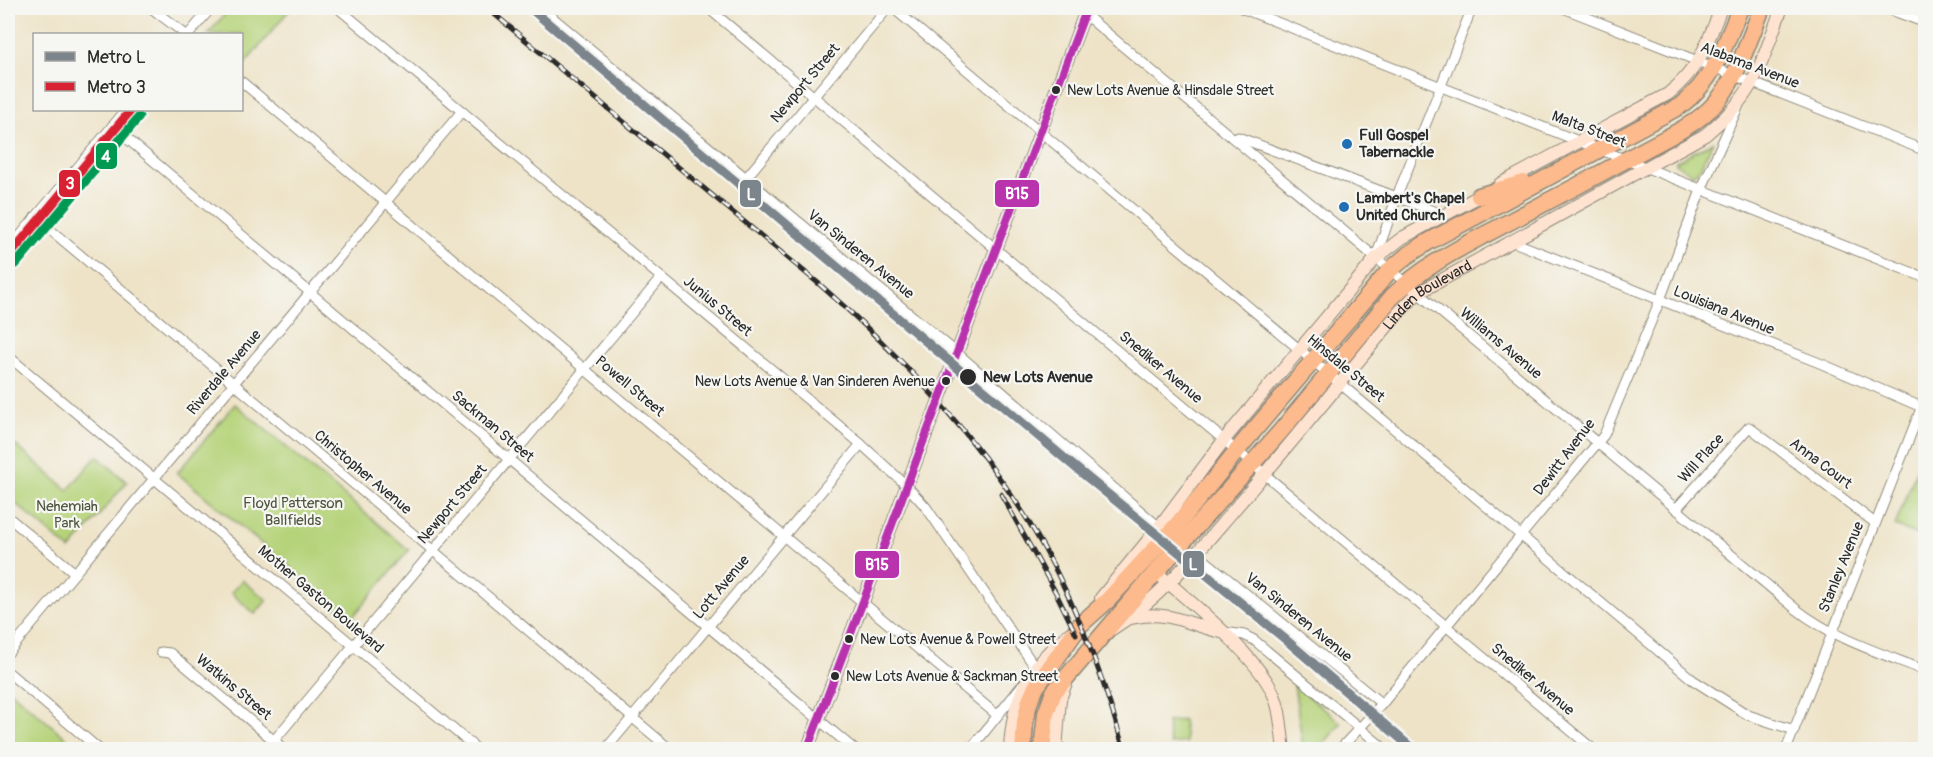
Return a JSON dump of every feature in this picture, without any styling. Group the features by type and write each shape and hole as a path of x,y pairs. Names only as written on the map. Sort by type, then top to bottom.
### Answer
{"highway":[{"name":"Linden Boulevard","path":"1023,750 1024,722 1036,687 1080,625 1108,600 1156,572 1231,446 1306,355 1390,270 1408,255 1680,106 1705,83 1715,68 1740,8"},
{"name":"Linden Boulevard","path":"1042,750 1046,713 1054,692 1156,572 1259,469 1334,378 1392,297 1412,288 1426,268 1457,249 1627,160 1701,117 1722,95 1762,8"},
{"path":"1479,196 1553,175"}],"street":[{"path":"151,8 186,33"},
{"path":"188,33 211,8"},
{"name":"Junius Street","path":"338,8 861,444 906,485 926,507 1035,667"},
{"name":"Snediker Avenue","path":"708,8 1594,750"},
{"name":"Newport Street","path":"745,179 888,8"},
{"name":"Hinsdale Street","path":"893,8 1693,680 1748,715 1794,730"},
{"name":"Malta Street","path":"1241,8 1926,278"},
{"path":"1376,258 1397,196 1472,8"},
{"name":"Alabama Avenue","path":"1563,8 1926,150"},
{"name":"Linden Boulevard","path":"1306,355 1376,258 1393,243 1668,94 1686,79 1707,44 1721,8"},
{"name":"Linden Boulevard","path":"1412,288 1511,241 1705,135 1743,98 1752,82 1782,8"},
{"path":"1886,8 1926,23"},
{"name":"Van Sinderen Avenue","path":"546,9 745,179 957,353 1159,527"},
{"path":"807,750 1041,132 1083,10"},
{"name":"Williams Avenue","path":"1083,10 1804,616 1832,632 1926,671"},
{"name":"Powell Street","path":"243,82 997,715"},
{"name":"Dewitt Avenue","path":"1339,750 1382,704 1604,435 1660,300 1701,189 1743,98"},
{"path":"8,250 125,111"},
{"name":"Riverdale Avenue","path":"8,653 462,111"},
{"name":"Sackman Street","path":"112,126 855,750"},
{"path":"1230,134 1444,214"},
{"name":"Christopher Avenue","path":"35,218 671,750"},
{"name":"Louisiana Avenue","path":"1511,241 1924,408"},
{"name":"Newport Street","path":"266,750 661,278"},
{"name":"Mother Gaston Boulevard","path":"8,356 478,750"},
{"name":"Stanley Avenue","path":"1786,750 1875,523 1924,408 1926,396"},
{"name":"Anna Court","path":"1749,427 1875,523"},
{"name":"Will Place","path":"1676,509 1749,427"},
{"name":"Lott Avenue","path":"605,750 861,444"},
{"name":"Linden Boulevard","path":"1010,750 1010,735 1016,704 1027,678 1052,646 1080,625 1159,527 1231,446"},
{"name":"Linden Boulevard","path":"1103,635 1130,618 1156,572 1196,553 1259,469"},
{"path":"8,517 75,573"},
{"name":"Van Sinderen Avenue","path":"1196,553 1382,704"},
{"path":"1156,572 1252,662 1271,689 1278,711 1284,750"},
{"path":"1130,618 1150,614 1166,615 1198,627 1244,635 1254,640 1386,750"},
{"name":"Watkins Street","path":"161,652 170,653 285,750"},
{"path":"8,672 100,750"},
{"name":"Linden Boulevard","path":"1056,750 1060,699 1070,673"},
{"path":"969,750 1027,678"}],"green space":[{"path":"230,8 291,8 243,66 243,33 209,33"},
{"path":"1713,142 1700,168 1693,175 1676,163 1676,161"},
{"name":"Floyd Patterson Ballfields","path":"235,404 409,550 351,619 177,473"},
{"name":"Nehemiah Park","path":"8,439 68,490 97,456 127,482 70,550 8,497"},
{"path":"1925,448 1925,538 1895,526"},
{"path":"242,580 267,600 255,614 231,593"},
{"path":"1294,684 1341,723 1319,749 1303,748"},
{"path":"8,689 70,741 62,749 8,749"},
{"path":"1183,720 1186,742 1170,744 1167,722"}],"railway":[{"path":"487,8 818,283 877,337 933,395 1008,490 1045,550 1096,662 1124,750"},
{"path":"1001,494 1076,634"}],"metro line":[{"name":"L","path":"530,8 1082,473 1285,639 1414,750"},
{"name":"3","path":"8,257 130,111"}],"transit line":[{"name":"B15","path":"807,750 1087,8"},
{"name":"4","path":"16,264 139,117"}],"place":[{"name":"New Lots Avenue & Hinsdale Street","path":"1056,90"},
{"name":"Full Gospel Tabernackle","path":"1347,144"},
{"name":"Lambert's Chapel United Church","path":"1344,207"},
{"name":"New Lots Avenue","path":"968,377"},
{"name":"New Lots Avenue & Van Sinderen Avenue","path":"946,381"},
{"name":"New Lots Avenue & Powell Street","path":"849,639"},
{"name":"New Lots Avenue & Sackman Street","path":"835,676"}]}
